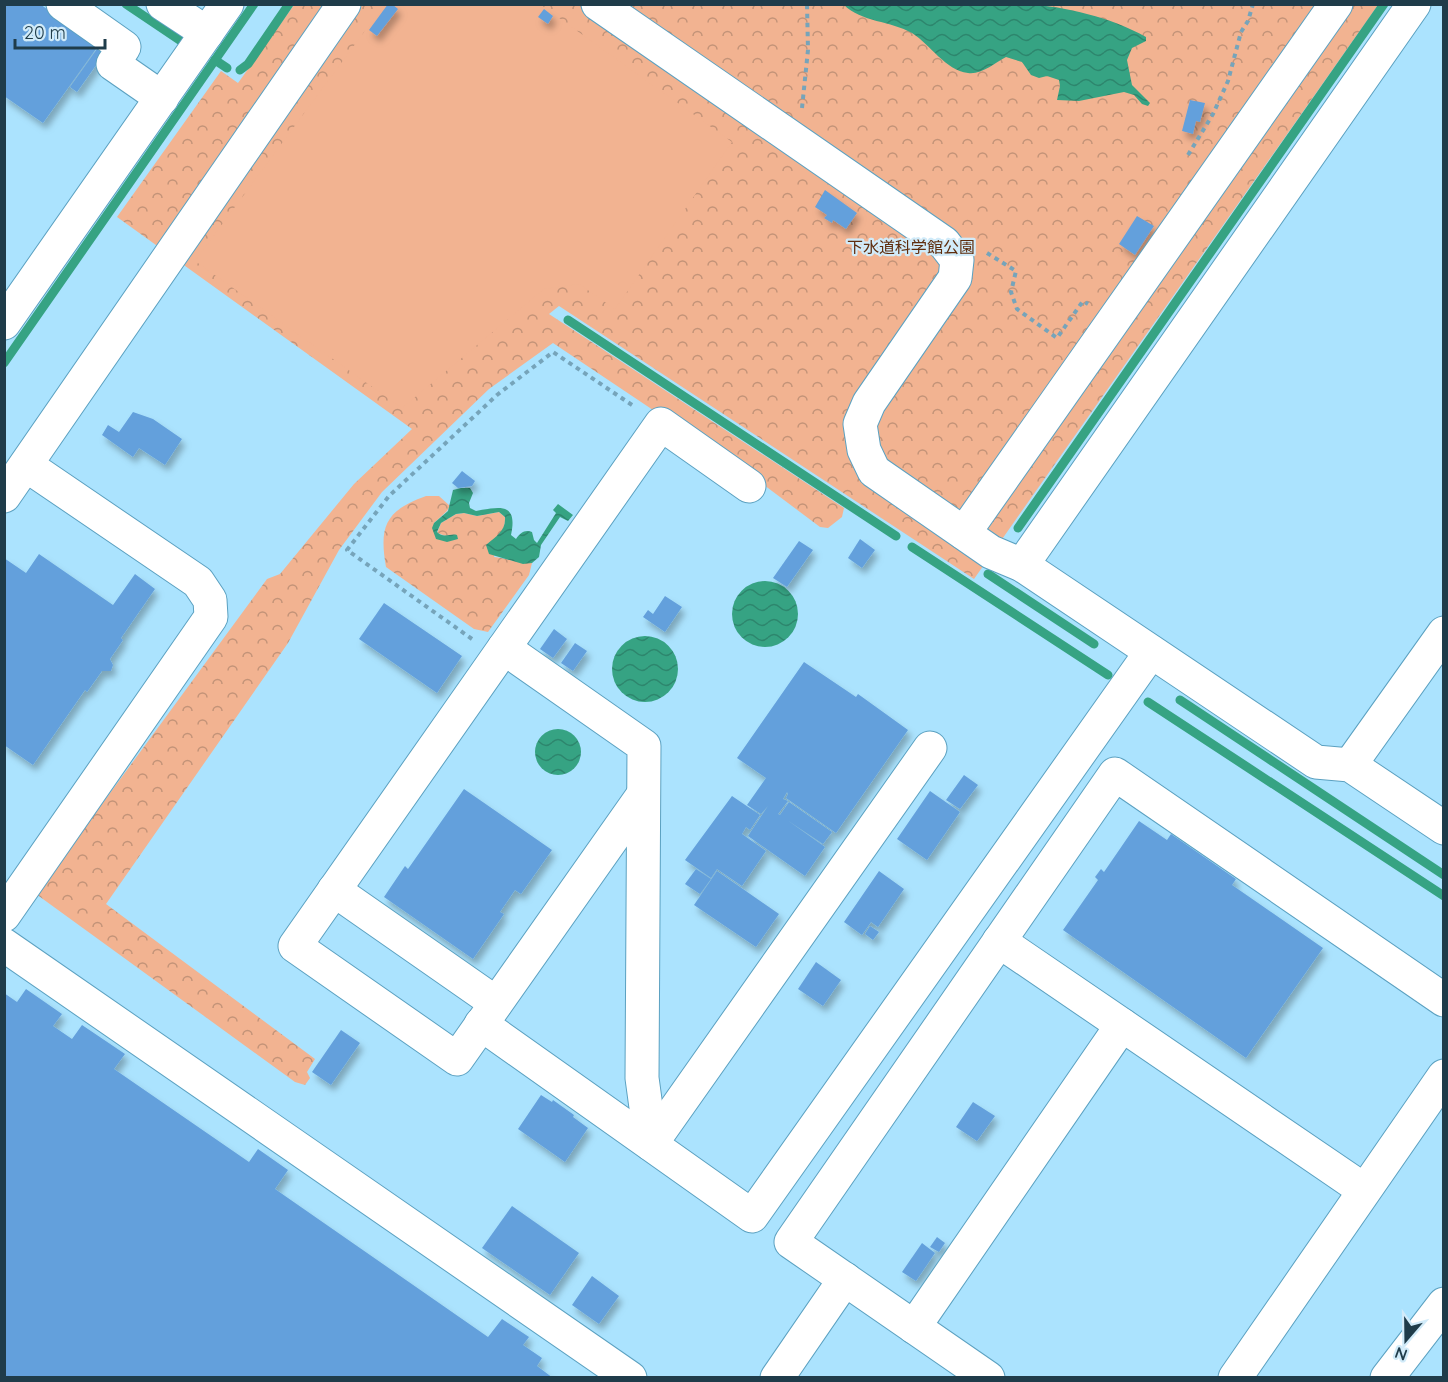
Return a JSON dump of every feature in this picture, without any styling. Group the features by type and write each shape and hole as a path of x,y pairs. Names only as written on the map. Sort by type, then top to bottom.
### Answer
{"street":[{"path":"63,4 124,47 113,64 162,98"},
{"path":"4,322 227,4"},
{"path":"4,496 344,4"},
{"path":"598,4 944,243 957,260 956,279 869,403 860,424 864,450 874,471 991,552 1022,565 1316,762 1350,765 1443,828"},
{"path":"964,533 1336,4"},
{"path":"1022,565 1414,4"},
{"path":"174,7 207,33"},
{"path":"643,795 457,1059 295,946 661,424 749,486"},
{"path":"4,915 211,617 210,600 198,582 26,465"},
{"path":"1350,765 1443,633"},
{"path":"500,652 644,746 642,1078 651,1144"},
{"path":"334,890 651,1144 752,1215 1151,652"},
{"path":"651,1144 930,748"},
{"path":"988,1377 791,1242 1115,774 1443,1000"},
{"path":"999,941 1364,1191"},
{"path":"4,945 630,1377"},
{"path":"914,1327 1122,1025"},
{"path":"1235,1377 1443,1076"},
{"path":"777,1377 845,1279"},
{"path":"1387,1377 1430,1324 1443,1304"}],"path":[{"path":"801,113 808,50 807,4"},
{"path":"1185,160 1213,114 1228,81 1241,32 1248,21 1253,4"},
{"path":"500,652 347,550 389,496 497,395 553,352 661,424"}],"green space":[{"name":"下水道科学館公園","path":"294,5 1378,5 974,579 559,306 549,314 844,508 842,517 828,528 820,527 756,479 553,343 489,389 382,492 339,550 288,643 106,904 315,1059 307,1072 310,1078 305,1085 295,1082 36,894 267,579 280,574 354,484 412,429 117,217 221,71 238,83"},
{"path":"384,5 541,5 732,142 615,309 579,284 544,289 402,408 195,261"},
{"path":"426,496 439,496 450,506 434,523 436,539 454,534 446,536 437,533 441,523 456,514 477,516 499,512 505,517 505,522 494,557 532,563 529,575 488,632 474,629 386,567 384,541 388,522 401,508"}],"water":[{"path":"1027,4 1088,14 1146,37 1146,41 1132,48 1127,60 1132,85 1150,103 1148,106 1142,104 1134,95 1124,92 1079,101 1057,100 1059,80 1047,76 1039,78 1031,75 1022,62 1006,57 978,72 960,71 945,62 912,33 859,15 844,5"},
{"path":"470,488 473,493 469,503 470,508 476,511 499,508 509,512 512,517 511,535 516,539 523,532 529,531 532,532 537,543 556,513 553,510 558,504 573,515 568,521 560,517 541,545 539,557 532,563 523,564 489,554 486,545 500,533 505,522 505,517 499,512 477,516 456,514 441,523 437,532 442,535 457,535 458,539 447,542 436,539 432,528 434,523 448,511 453,490"},
{"path":"765,581 777,584 788,591 795,602 798,614 795,626 788,637 777,644 765,647 753,644 742,637 735,626 732,614 735,602 742,591 753,584"},
{"path":"645,636 657,639 668,646 675,657 678,669 675,681 668,692 657,699 645,702 633,699 622,692 615,681 612,669 615,657 622,646 633,639"},
{"path":"558,729 567,730 574,736 580,743 580,761 574,768 567,774 558,775 549,774 542,768 536,761 535,752 536,743 542,736 549,730"}],"building":[{"path":"4,4 40,4 98,46 43,123 4,96"},
{"path":"388,4 398,9 377,36 369,30"},
{"path":"544,9 553,16 548,24 538,17"},
{"path":"97,49 104,54 77,92 70,87"},
{"path":"1190,100 1205,103 1200,122 1196,121 1193,134 1182,131"},
{"path":"825,190 857,213 846,229 833,220 832,223 824,218 827,215 815,207"},
{"path":"1137,216 1154,226 1135,255 1119,244"},
{"path":"133,412 153,419 182,439 165,465 139,448 133,457 102,435 108,425 119,432"},
{"path":"462,471 475,481 472,486 458,488 452,483"},
{"path":"860,539 875,550 862,568 848,558"},
{"path":"799,541 813,550 787,587 773,578"},
{"path":"39,554 113,605 135,574 155,589 121,638 123,640 110,659 113,665 111,671 102,671 87,692 85,690 33,765 4,745 4,558 26,573"},
{"path":"665,596 682,607 665,632 643,617 648,610 653,614"},
{"path":"384,603 462,656 437,693 359,639"},
{"path":"554,629 567,639 553,658 540,649"},
{"path":"575,643 587,651 573,671 561,663"},
{"path":"804,662 856,697 858,694 908,730 836,833 786,798 787,792 783,799 788,801 778,814 780,815 789,802 832,832 823,844 787,820 825,847 805,876 748,836 768,806 761,814 747,805 766,778 737,758"},
{"path":"964,775 978,785 960,809 946,800"},
{"path":"464,789 552,850 521,894 515,890 500,912 504,914 473,959 384,897 405,866 408,869"},
{"path":"930,791 960,812 927,860 897,839"},
{"path":"732,796 760,815 750,830 746,827 742,834 766,851 742,886 717,869 711,878 685,860"},
{"path":"1139,821 1167,840 1171,834 1236,879 1232,885 1323,948 1246,1058 1063,930 1098,880 1095,877 1101,869 1104,872"},
{"path":"696,869 711,879 700,894 685,884"},
{"path":"717,871 779,914 756,947 694,905"},
{"path":"879,871 904,889 878,927 871,922 862,935 844,922"},
{"path":"870,926 879,932 873,940 865,934"},
{"path":"816,962 841,980 823,1006 798,989"},
{"path":"26,989 62,1014 53,1026 72,1039 82,1025 125,1054 114,1069 249,1162 258,1149 288,1170 275,1189 488,1337 502,1319 529,1337 523,1345 542,1358 537,1366 553,1378 4,1378 4,993 17,1002"},
{"path":"341,1030 360,1043 331,1085 312,1072"},
{"path":"541,1095 552,1102 553,1100 588,1128 565,1162 518,1129"},
{"path":"973,1102 995,1116 977,1141 956,1127"},
{"path":"512,1206 579,1253 550,1295 482,1248"},
{"path":"937,1237 945,1243 939,1252 930,1247"},
{"path":"922,1243 935,1253 916,1281 902,1272"},
{"path":"592,1276 619,1296 599,1324 572,1305"}],"waterway":[{"path":"126,4 184,43"},
{"path":"4,363 254,4"},
{"path":"240,70 248,64 289,4"},
{"path":"1018,528 1384,4"},
{"path":"215,60 227,68"},
{"path":"568,320 896,536"},
{"path":"912,547 1108,675"},
{"path":"988,574 1094,644"},
{"path":"1180,700 1444,875"},
{"path":"1148,702 1444,896"}]}
